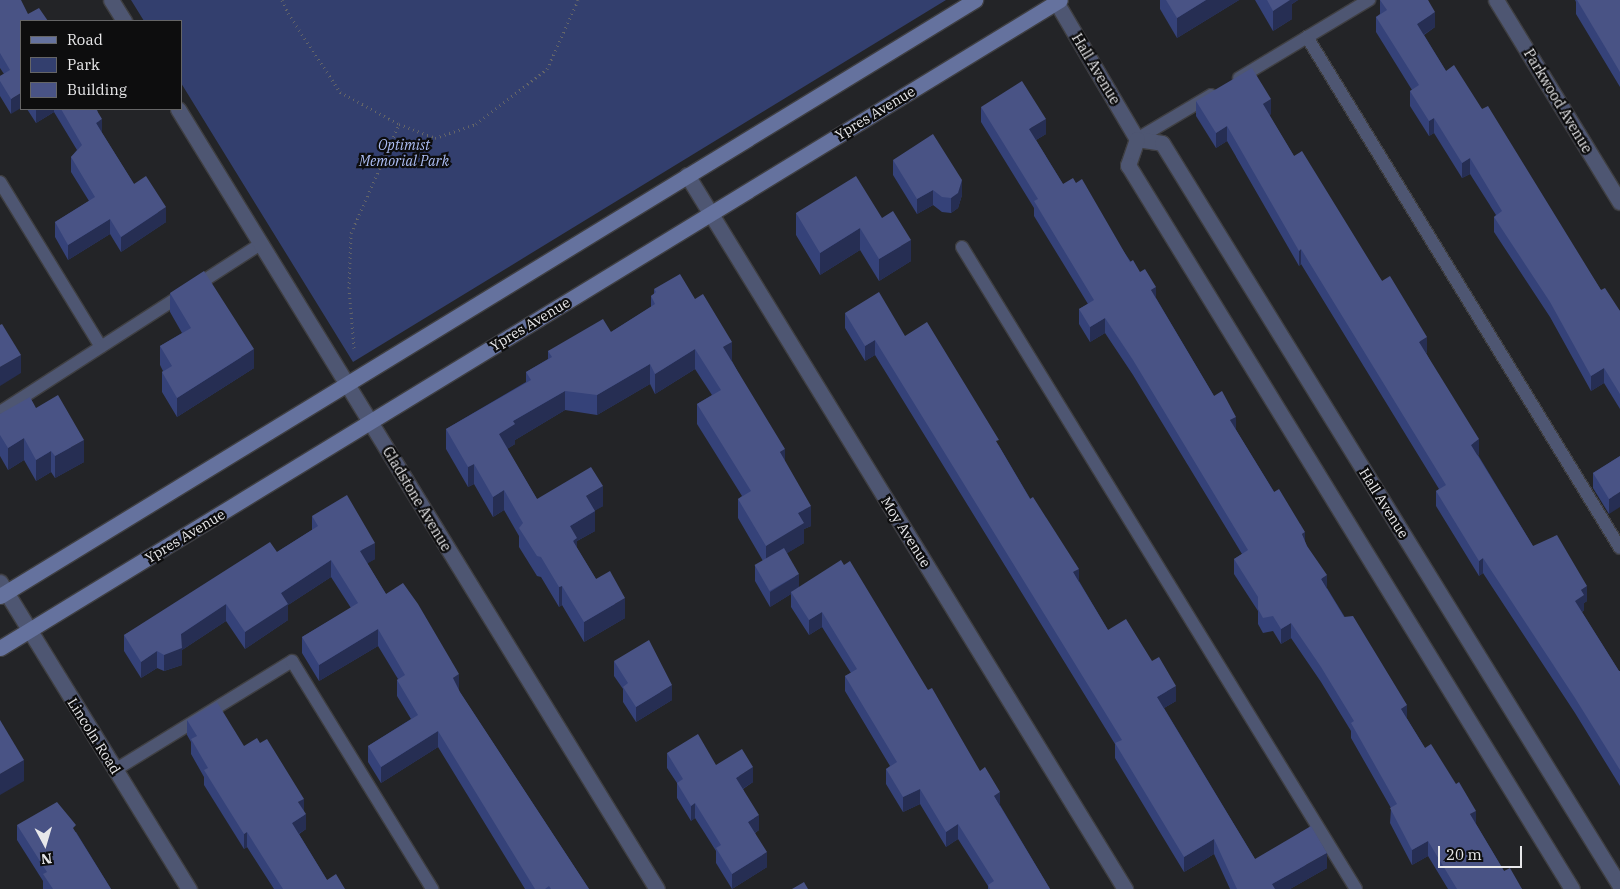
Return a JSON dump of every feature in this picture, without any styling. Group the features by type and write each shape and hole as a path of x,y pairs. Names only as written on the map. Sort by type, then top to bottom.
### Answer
{"main road":[{"path":"2,590 347,384 975,0"},
{"name":"Ypres Avenue","path":"0,648 1057,1"}],"street":[{"path":"111,0 123,20"},
{"name":"Parkwood Avenue","path":"1496,0 1620,202"},
{"name":"Hall Avenue","path":"1057,1 1137,139 1162,143 1620,886"},
{"name":"Gladstone Avenue","path":"179,110 657,889"},
{"path":"1137,139 1128,165 1572,889"},
{"name":"Moy Avenue","path":"687,175 1125,889"},
{"name":"Lincoln Road","path":"2,590 30,631 189,889"}],"lane":[{"path":"1137,139 1370,0"},
{"path":"1308,37 1620,548"},
{"path":"0,182 101,347"},
{"path":"0,412 261,244"},
{"path":"962,247 1356,889"},
{"path":"115,770 292,661 432,889"}],"path":[{"path":"282,0 288,13 340,92 399,124 434,138 476,124 547,69 578,0"},
{"path":"354,348 349,288 351,233 399,124"}],"green space":[{"name":"Optimist Memorial Park","path":"131,0 946,0 353,362 182,85 182,20 143,20"}],"building":[{"path":"0,0 21,0 28,14 39,8 47,20 20,20 20,94 11,99 0,81 0,76 10,70 0,53"},
{"path":"1166,0 1206,0 1177,18"},
{"path":"1267,0 1290,0 1273,11"},
{"path":"1380,0 1428,0 1435,12 1417,24 1446,71 1454,65 1482,109 1488,106 1601,290 1605,288 1620,311 1620,394 1604,368 1591,376 1550,302 1494,217 1502,211 1470,158 1462,163 1434,118 1429,121 1410,91 1419,85 1376,17 1387,10"},
{"path":"1577,0 1620,0 1620,72"},
{"path":"1252,68 1271,99 1263,104 1294,156 1302,151 1382,281 1390,276 1427,337 1419,342 1479,439 1471,445 1533,546 1557,535 1587,586 1581,590 1584,595 1575,601 1620,671 1620,770 1483,558 1479,561 1436,491 1446,485 1301,249 1299,251 1227,126 1216,133 1196,101"},
{"path":"1022,81 1046,119 1029,129 1063,184 1073,178 1076,183 1082,179 1130,262 1133,260 1140,272 1145,269 1156,287 1151,290 1214,396 1222,391 1236,417 1230,420 1274,492 1279,489 1305,532 1302,534 1307,546 1327,575 1321,579 1344,617 1353,616 1407,705 1401,709 1425,748 1431,744 1456,784 1459,782 1476,811 1470,814 1504,871 1510,868 1522,889 1457,889 1428,841 1412,850 1390,808 1397,804 1351,723 1354,721 1321,667 1291,623 1281,629 1273,616 1263,618 1258,609 1258,597 1234,559 1248,550 1133,360 1105,318 1090,327 1079,309 1094,300 1034,201 1038,199 981,107"},
{"path":"62,110 97,110 102,119 96,123 134,184 146,176 166,207 121,237 110,219 68,245 55,222 95,197 71,157 82,145"},
{"path":"933,134 962,180 958,193 951,198 942,197 933,190 917,199 893,160"},
{"path":"856,176 882,218 893,211 911,240 879,259 860,228 820,253 796,213"},
{"path":"204,271 254,349 177,398 162,372 172,366 160,346 191,328 170,293"},
{"path":"680,274 695,299 703,294 732,342 723,347 785,449 780,452 811,506 798,513 804,523 766,546 738,499 751,491 697,404 721,390 695,349 655,374 650,364 597,395 565,391 513,421 515,424 499,434 537,499 591,467 603,486 586,496 595,511 570,526 577,538 573,541 596,579 610,571 625,598 584,622 562,586 559,587 541,557 537,556 519,528 523,523 504,490 493,497 474,464 468,467 446,429 531,380 526,372 552,357 548,351 603,319 611,332 655,304 651,296 656,292 654,289"},
{"path":"879,292 905,336 927,322 999,440 996,441 1030,499 1033,497 1079,569 1073,572 1108,630 1126,619 1152,661 1159,657 1176,686 1157,697 1255,859 1311,826 1327,853 1272,884 1275,889 1237,889 1214,839 1184,857 1115,743 1122,740 875,340 865,346 845,313"},
{"path":"2,324 21,355 0,367 0,325"},
{"path":"58,395 84,440 55,456 51,451 36,460 24,438 8,448 0,435 0,414 30,397 36,408"},
{"path":"1620,456 1620,492 1609,499 1593,473"},
{"path":"347,495 375,543 360,551 386,594 403,583 418,604 459,674 453,678 460,692 589,889 551,889 549,886 545,889 535,889 438,731 381,767 368,746 418,715 397,680 405,675 378,629 319,665 302,637 358,603 331,560 281,593 288,604 245,632 226,604 181,634 182,648 164,655 157,651 141,662 124,635 270,542 277,552 318,526 312,516"},
{"path":"784,548 799,574 770,591 755,565"},
{"path":"841,560 844,565 850,561 928,690 932,688 980,771 985,767 1000,792 994,796 1050,889 990,889 988,885 994,881 958,824 946,832 920,789 903,797 886,769 897,762 845,676 857,669 822,612 809,620 791,592"},
{"path":"649,640 672,685 636,707 623,687 628,683 614,661"},
{"path":"217,702 244,746 257,738 260,743 267,739 304,799 298,802 306,814 292,823 327,880 336,874 345,889 283,889 247,832 244,834 204,770 208,768 191,739 197,736 187,720"},
{"path":"0,720 24,760 0,774"},
{"path":"698,734 716,765 742,749 753,767 736,778 759,815 748,822 767,852 732,874 716,848 721,845 695,803 691,806 677,783 683,779 667,753"},
{"path":"57,802 76,825 73,828 111,889 53,889 43,874 47,872 17,825"},
{"path":"804,882 808,889 792,889"}]}
